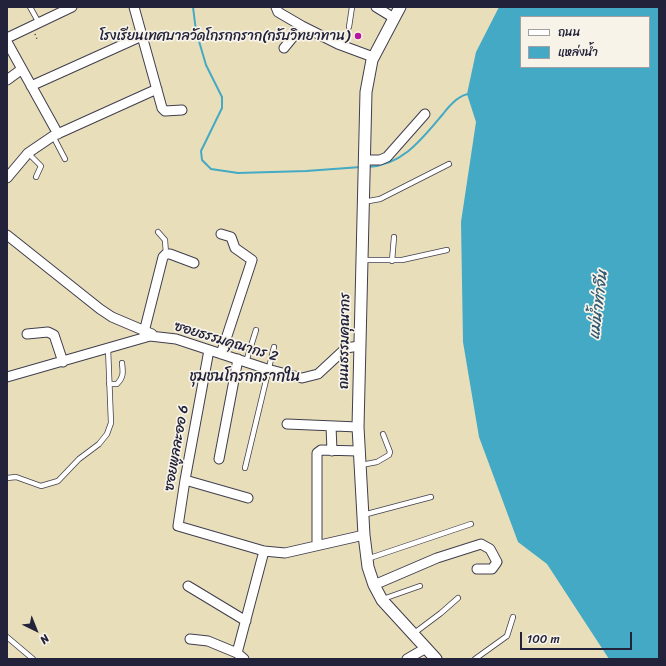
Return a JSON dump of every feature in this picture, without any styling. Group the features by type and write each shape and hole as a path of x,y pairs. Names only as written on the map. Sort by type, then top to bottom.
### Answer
{"street":[{"path":"7,38 72,7"},
{"path":"134,7 161,105 165,111 182,110"},
{"path":"276,7 278,12 302,26 338,44 373,57"},
{"path":"376,7 394,18"},
{"name":"ถนนธรรมคุณากร","path":"400,7 373,57 366,92 359,346 358,451 364,535 367,559 374,585 382,600 436,659"},
{"path":"284,48 302,26"},
{"path":"31,86 142,36"},
{"path":"7,42 55,135"},
{"path":"7,80 22,69"},
{"path":"7,178 28,153 55,135 157,89"},
{"path":"364,161 380,160 387,157 425,114"},
{"path":"221,234 231,237 235,248 252,260 221,354"},
{"path":"7,236 25,248 112,317 144,332 160,337"},
{"path":"144,332 159,269 166,254 194,264"},
{"path":"27,334 48,332 54,335 63,362"},
{"name":"ซอยธรรมคุณากร 2","path":"7,377 63,362 143,337 176,339 296,377 312,376 324,369 341,351 350,346 359,346"},
{"name":"ซอยพูลละออ 6","path":"210,350 185,480 178,526 264,551"},
{"path":"219,459 242,361"},
{"path":"287,424 358,427"},
{"path":"331,426 332,451"},
{"path":"317,545 317,453 321,450 358,451"},
{"path":"185,480 248,498"},
{"path":"190,639 208,640 241,656 246,622 264,551 285,553 364,535"},
{"path":"374,585 437,558 481,544 490,549 497,562 492,569 477,569"},
{"path":"188,586 246,622"},
{"path":"407,659 426,648"}],"lane":[{"path":"30,7 39,23"},
{"path":"349,27 352,7"},
{"path":"55,135 65,159"},
{"path":"28,153 42,166 36,177"},
{"path":"364,202 380,199 449,164"},
{"path":"158,232 165,240 166,254"},
{"path":"392,261 394,236"},
{"path":"362,260 392,261 447,250"},
{"path":"242,361 256,330"},
{"path":"245,468 267,369 274,346"},
{"path":"7,478 16,478 41,486 58,481 75,463 99,444 107,434 111,423 108,348"},
{"path":"109,384 117,384 121,380 123,376 122,363"},
{"path":"359,466 377,462 389,455 390,452 383,434"},
{"path":"363,515 431,497"},
{"path":"367,559 471,524"},
{"path":"382,600 420,586"},
{"path":"413,634 458,598"},
{"path":"475,659 500,642 506,636 513,617"},
{"path":"7,637 33,659"}],"water":[{"name":"แม่น้ำท่าจีน","path":"499,7 659,7 659,659 609,659 547,564 518,542 479,437 463,342 461,222 476,122 467,94 476,52"}],"waterway":[{"path":"193,7 196,31 206,65 222,97 222,108 201,151 202,160 211,169 238,173 306,171 361,167"},
{"path":"368,167 380,165 402,156 427,133 454,101 461,96 469,94"}],"place":[{"name":"โรงเรียนเทศบาลวัดโกรกกราก(กรับวิทยาทาน)","path":"358,36"}],"district":[{"name":"ชุมชนโกรกกรากใน","path":"245,377"}]}
